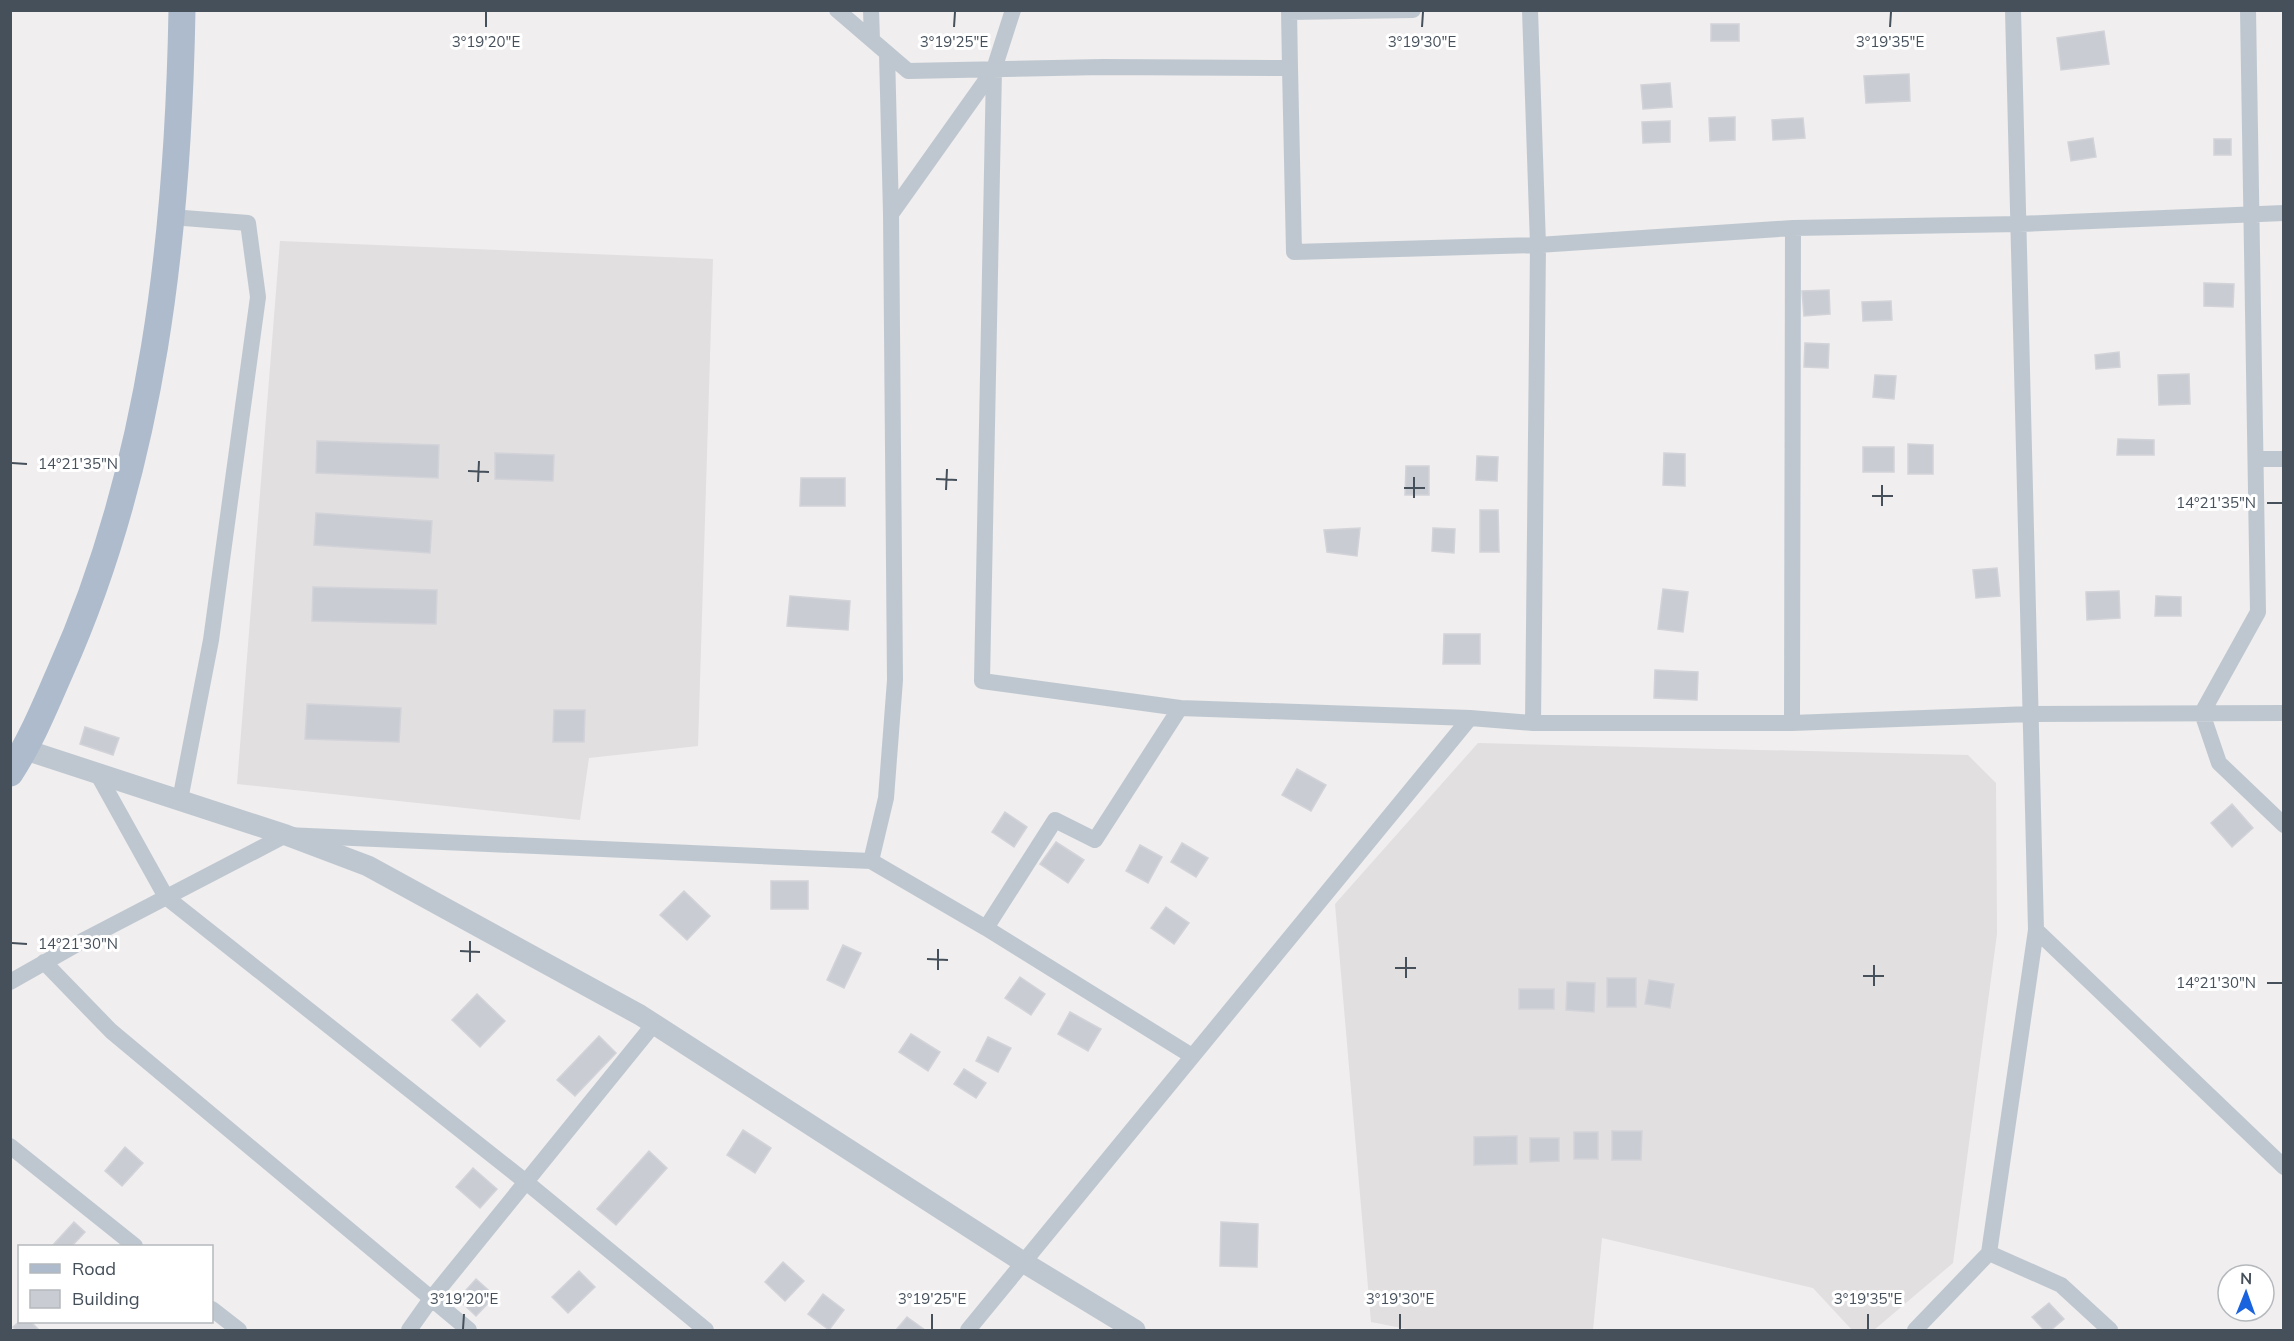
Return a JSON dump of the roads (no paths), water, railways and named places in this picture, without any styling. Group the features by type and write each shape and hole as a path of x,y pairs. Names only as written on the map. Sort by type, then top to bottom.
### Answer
{"main road":[{"path":"10,774 26,750 98,580 128,477 150,382 171,217 180,109 182,10"}],"street":[{"path":"837,10 908,71 1104,67 1290,68"},
{"path":"871,10 872,40"},
{"path":"1013,10 994,69 982,681 1180,708 1470,718 1533,723 1792,723 2031,714 2283,713"},
{"path":"1413,10 1289,11 1294,252 1538,245 1793,228 2019,224 2283,213"},
{"path":"1530,10 1538,245 1533,723"},
{"path":"1915,1330 1989,1253 2036,930 2013,10"},
{"path":"2248,10 2258,612 2202,713 2219,763 2283,825"},
{"path":"871,861 886,798 895,680 891,214 887,53"},
{"path":"891,214 994,69"},
{"path":"171,217 248,224 258,297 211,640 180,800"},
{"path":"1792,723 1793,228"},
{"path":"2256,459 2283,459"},
{"path":"986,928 1055,820 1095,840 1180,708"},
{"path":"968,1330 1470,718"},
{"path":"26,750 286,835 368,867 654,1024 1023,1262 1135,1330"},
{"path":"97,773 166,897 526,1182 706,1330"},
{"path":"10,982 286,835 871,861 986,928 1192,1056"},
{"path":"2036,930 2283,1167"},
{"path":"44,962 111,1031 469,1330"},
{"path":"409,1330 431,1299 654,1024"},
{"path":"10,1146 134,1245"},
{"path":"1989,1253 2061,1285 2110,1330"},
{"path":"213,1310 238,1330"}]}
